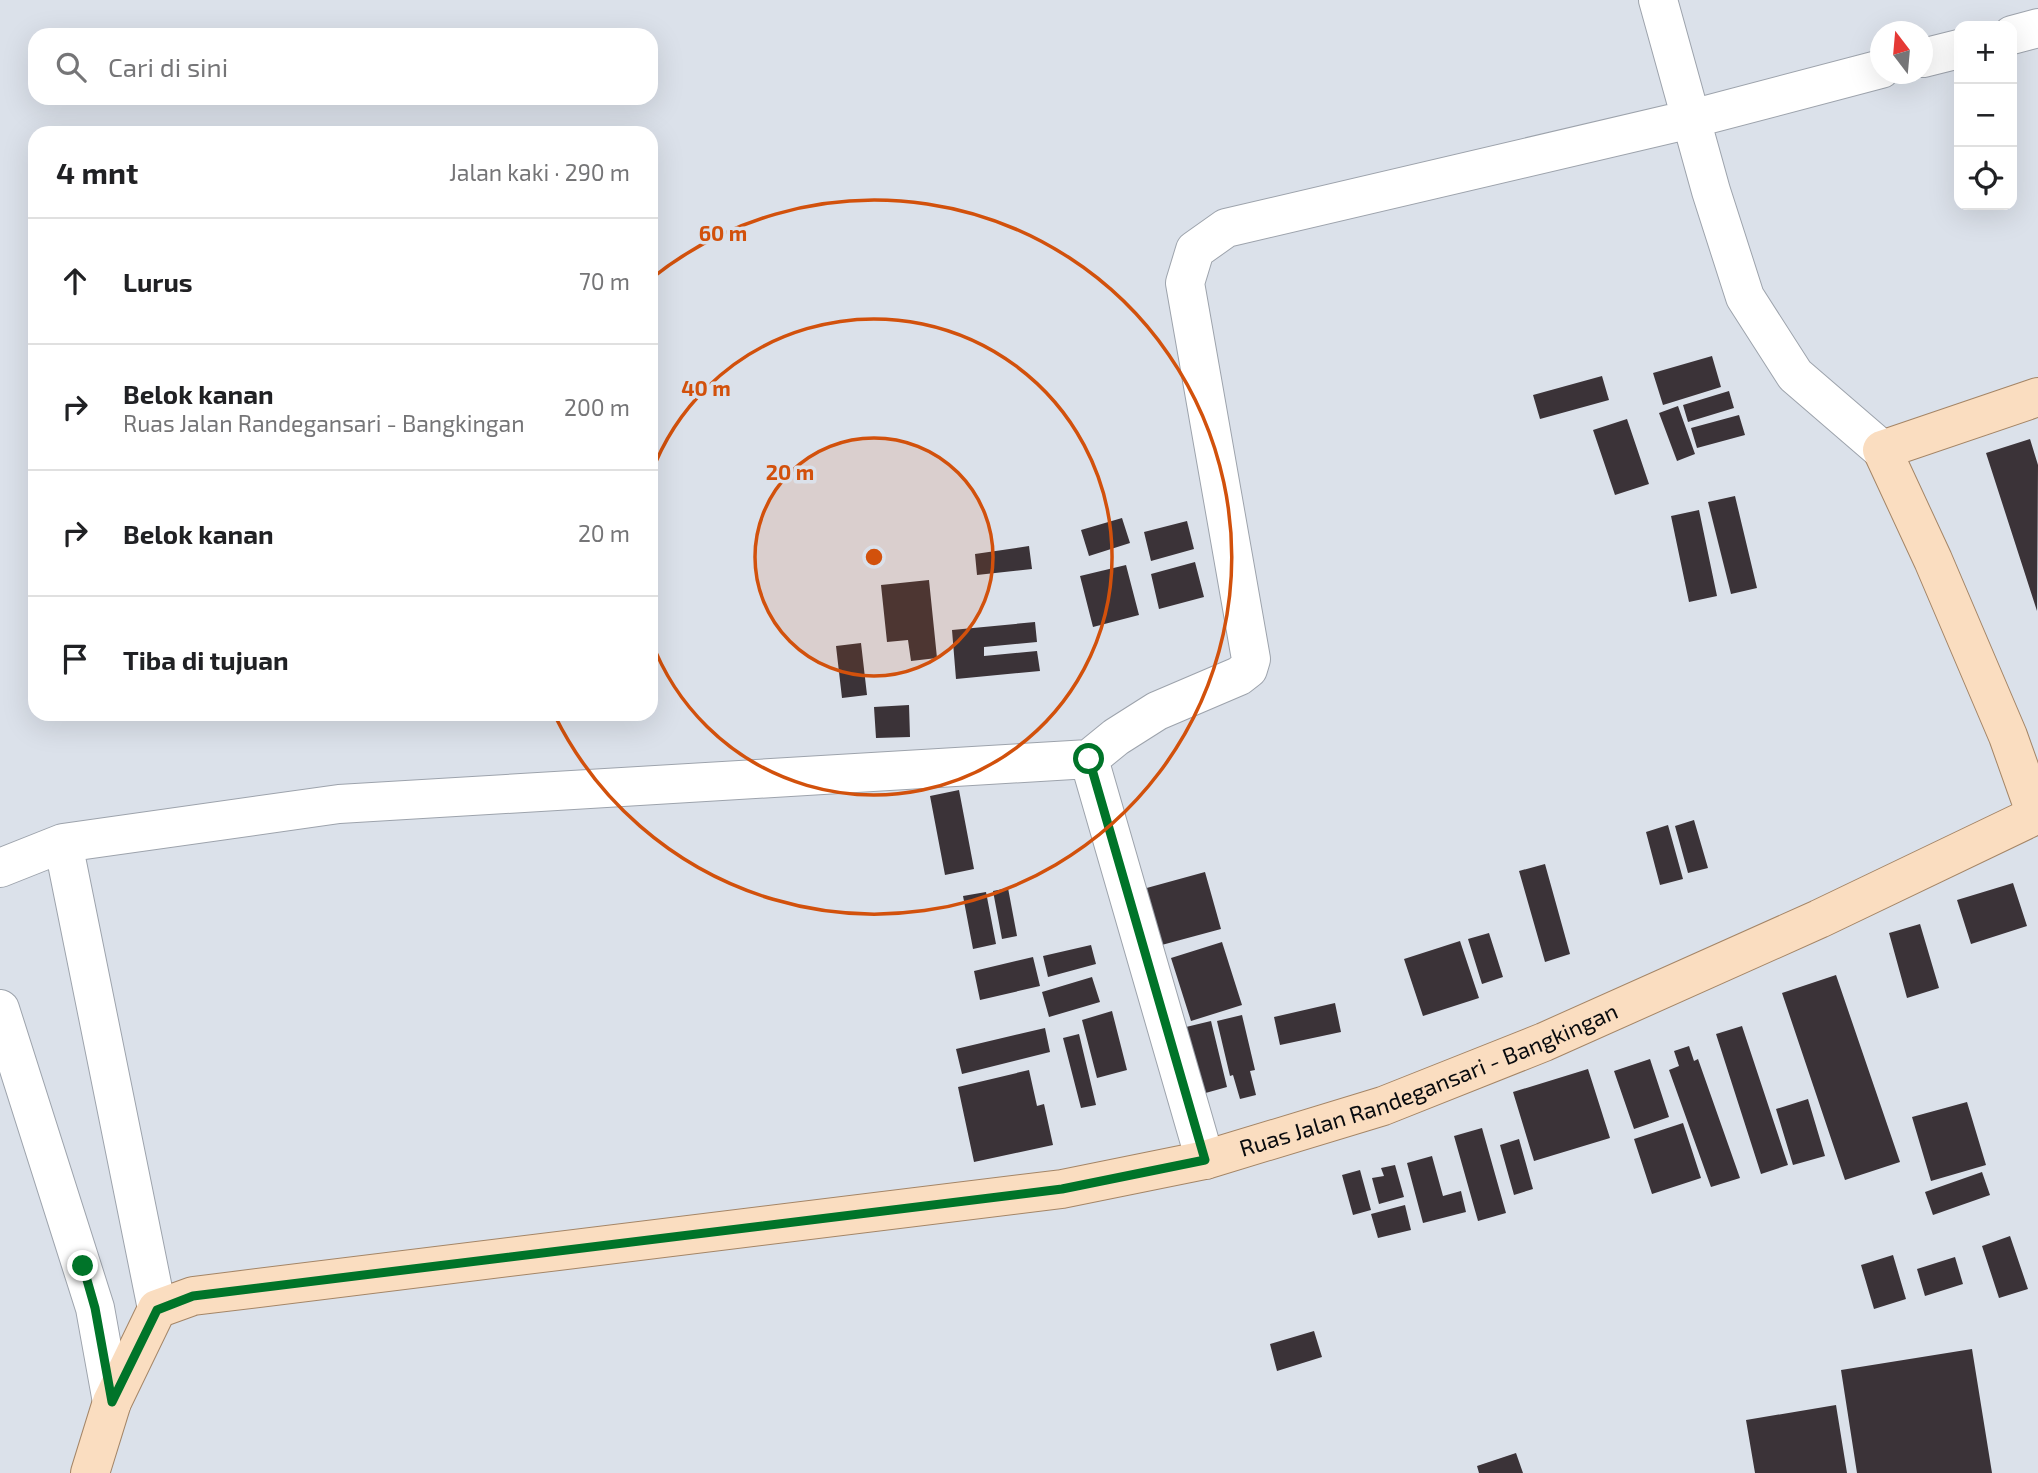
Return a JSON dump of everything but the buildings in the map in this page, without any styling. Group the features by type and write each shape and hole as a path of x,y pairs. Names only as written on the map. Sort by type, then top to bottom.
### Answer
{"main road":[{"path":"1882,450 2038,397"},
{"name":"Ruas Jalan Randegansari - Bangkingan","path":"157,1310 193,1296 1062,1189 1205,1160 1383,1106 1544,1042 1819,919 2037,817 2008,736 1933,560 1882,450"},
{"path":"90,1473 112,1402 157,1310"}],"street":[{"path":"1658,0 1745,297 1795,375 1882,450"},
{"path":"2017,34 2038,28"},
{"path":"1933,56 1954,50"},
{"path":"0,868 63,843 339,804 1089,759 1116,737 1157,711 1240,676 1248,669 1251,659 1185,283 1195,250 1226,229 1691,119 1870,72"},
{"path":"1089,759 1205,1160"},
{"path":"63,843 157,1310"},
{"path":"0,1009 95,1308 112,1402"}],"route":[{"path":"83,1266 95,1308 112,1402 157,1310 193,1296 1062,1189 1205,1160 1089,759"}]}
